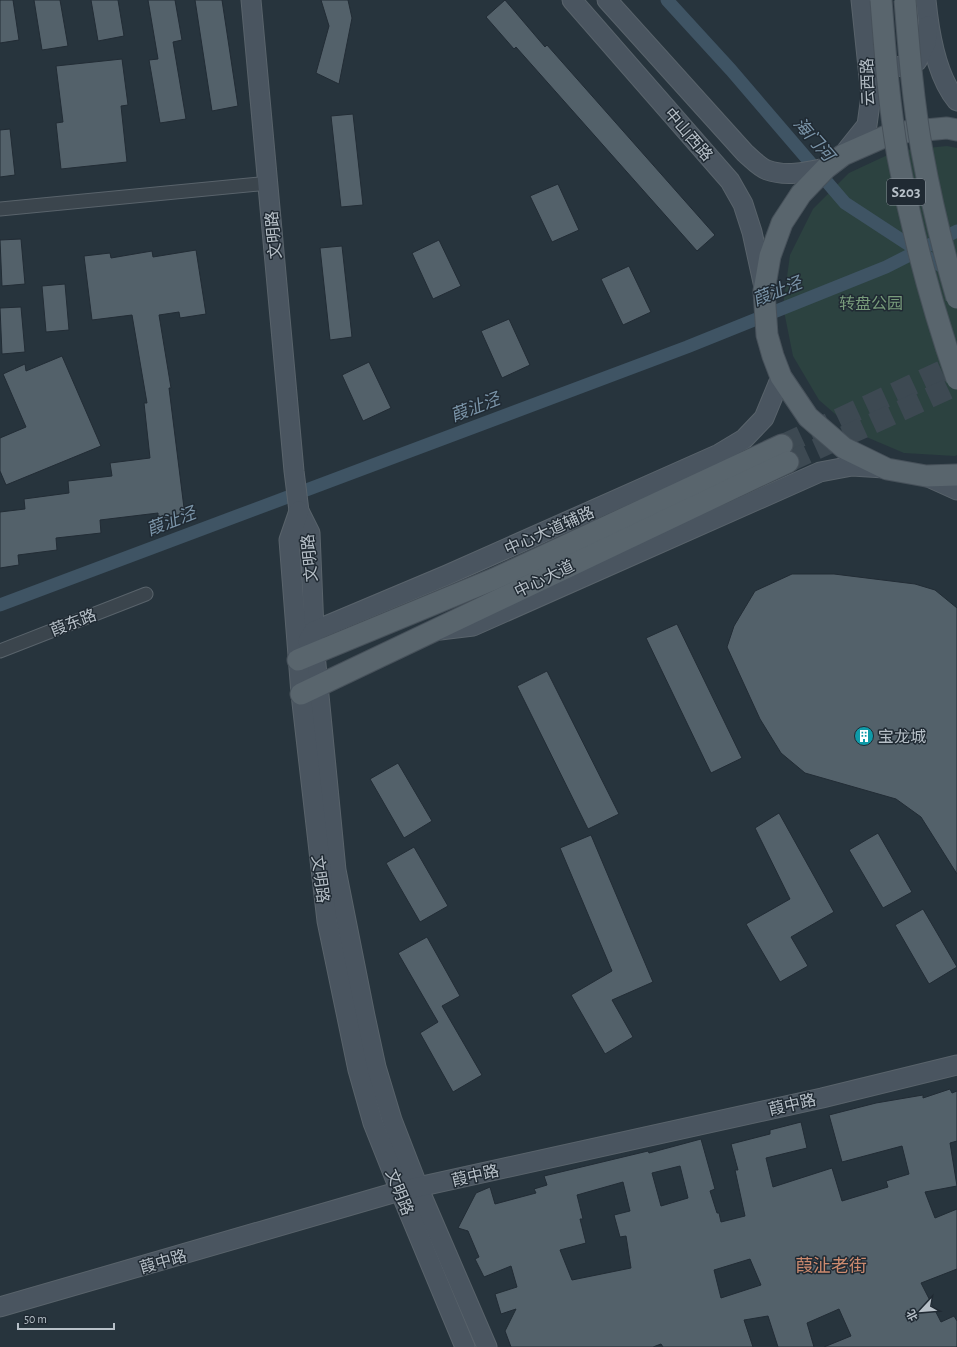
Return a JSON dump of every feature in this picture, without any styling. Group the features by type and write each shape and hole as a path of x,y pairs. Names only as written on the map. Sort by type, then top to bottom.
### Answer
{"main road":[{"name":"文明路","path":"251,0 269,183 294,471 299,511 310,533 314,631 307,657"},
{"name":"中山西路","path":"572,0 730,181 743,204 752,232 764,291"},
{"name":"中山西路","path":"607,0 745,153 766,169 782,173 804,172 836,160"},
{"name":"云西路","path":"836,160 867,125 871,96 861,0"},
{"name":"S203","path":"881,0 886,70 898,157 924,271 937,319 957,380"},
{"name":"S203","path":"904,0 910,66 922,151 944,253 957,298"},
{"path":"926,0 928,26 939,67 957,101"},
{"path":"864,34 870,49 882,63 901,68 918,61 926,43 928,26"},
{"path":"887,469 844,448 832,438 808,417 781,377 770,343 764,313 764,291 770,256 782,223 804,191 836,160 893,133 947,128 957,130"},
{"name":"中心大道辅路","path":"314,631 447,575 719,454 744,439 764,418 781,377"},
{"name":"中心大道","path":"307,657 494,579 785,453 310,691"},
{"path":"432,631 473,626 820,472 852,466 887,469 926,476 957,475"},
{"path":"926,476 957,490"},
{"name":"文明路","path":"299,511 289,540 307,657 327,921 358,1070 373,1123 465,1347"},
{"name":"文明路","path":"310,691 336,870 376,1067 392,1120 418,1187 487,1347"},
{"name":"葭中路","path":"0,1307 400,1191 822,1098 957,1065"}],"street":[{"path":"0,209 269,183"},
{"name":"葭东路","path":"0,651 146,594"}],"green space":[{"name":"转盘公园","path":"947,146 957,148 957,455 955,456 904,453 857,433 819,400 793,356 783,306 790,255 813,209 849,173 896,151"}],"building":[{"path":"0,0 13,0 19,40 0,43"},
{"path":"34,0 60,0 68,46 42,50"},
{"path":"91,0 118,0 124,36 98,41"},
{"path":"148,0 175,0 182,40 173,42 186,119 160,123 149,60 158,59"},
{"path":"195,0 222,0 238,106 212,111"},
{"path":"321,0 348,0 352,18 339,84 316,73 329,26"},
{"path":"505,0 545,47 547,45 715,235 697,251 516,47 514,49 486,17"},
{"path":"122,59 128,105 121,106 127,162 61,169 56,123 63,122 56,66"},
{"path":"353,114 363,205 341,207 331,116"},
{"path":"10,129 15,175 0,177 0,130"},
{"path":"558,184 579,230 552,242 530,196"},
{"path":"21,239 25,284 2,286 0,240"},
{"path":"439,240 461,286 433,299 412,253"},
{"path":"342,246 352,337 330,340 320,248"},
{"path":"196,250 206,314 180,318 179,312 159,315 171,388 169,388 185,516 158,519 158,513 100,520 101,533 56,538 57,550 18,555 19,565 0,568 0,512 25,509 24,499 69,493 68,481 112,476 110,463 150,458 144,403 147,403 132,315 92,320 84,256 110,253 111,258 152,251 153,257"},
{"path":"629,266 651,312 623,325 601,279"},
{"path":"65,284 69,330 46,332 42,286"},
{"path":"21,307 25,352 2,354 0,308"},
{"path":"509,319 530,365 502,378 481,331"},
{"path":"62,356 101,446 6,485 0,471 0,438 26,427 3,374 25,364 26,371"},
{"path":"369,362 391,408 363,421 342,375"},
{"name":"宝龙城","path":"792,574 834,574 915,584 935,590 957,608 957,874 921,817 896,799 805,773 781,753 760,719 727,647 734,626 755,591"},
{"path":"677,624 742,758 711,773 646,638"},
{"path":"547,671 619,814 588,829 517,686"},
{"path":"398,763 432,821 404,838 370,779"},
{"path":"779,813 834,912 791,937 808,966 780,982 746,924 790,899 755,828"},
{"path":"878,833 912,892 883,908 849,850"},
{"path":"591,835 653,982 612,1000 633,1037 605,1054 571,995 612,971 560,848"},
{"path":"414,847 448,906 420,922 386,863"},
{"path":"923,909 957,967 929,984 895,925"},
{"path":"427,937 460,996 442,1006 482,1075 453,1092 420,1033 438,1022 398,953"},
{"path":"950,1089 952,1093 957,1091 957,1141 950,1143 957,1186 925,1192 935,1218 957,1209 957,1269 921,1283 941,1322 954,1316 957,1321 957,1347 824,1347 851,1336 839,1309 807,1323 814,1347 778,1347 768,1316 744,1320 753,1347 663,1347 661,1344 653,1347 511,1347 505,1331 516,1309 501,1314 495,1294 517,1287 511,1266 484,1277 475,1259 479,1257 468,1231 458,1228 476,1193 490,1187 495,1204 536,1193 534,1189 547,1185 544,1176 648,1151 649,1153 701,1139 715,1189 710,1191 721,1222 745,1216 735,1170 738,1170 731,1144 770,1134 770,1130 801,1122 807,1148 766,1158 773,1187 832,1168 842,1201 888,1187 886,1181 909,1174 902,1146 842,1162 829,1115 876,1103 923,1095 923,1098","holes":["680,1166 688,1198 661,1206 652,1173","623,1182 630,1211 614,1215 620,1237 626,1236 631,1268 572,1280 560,1250 586,1243 580,1219 583,1219 577,1195","750,1259 761,1285 721,1298 714,1270"]}],"waterway":[{"name":"海门河","path":"667,0 731,70 845,203 952,273"},
{"name":"葭沚泾","path":"0,605 687,347 886,267 957,231"}],"tunnel":[{"path":"782,445 957,364"},
{"path":"788,462 957,385"}],"place":[{"name":"宝龙城","path":"864,736"}],"district":[{"name":"葭沚老街","path":"831,1266"}]}
